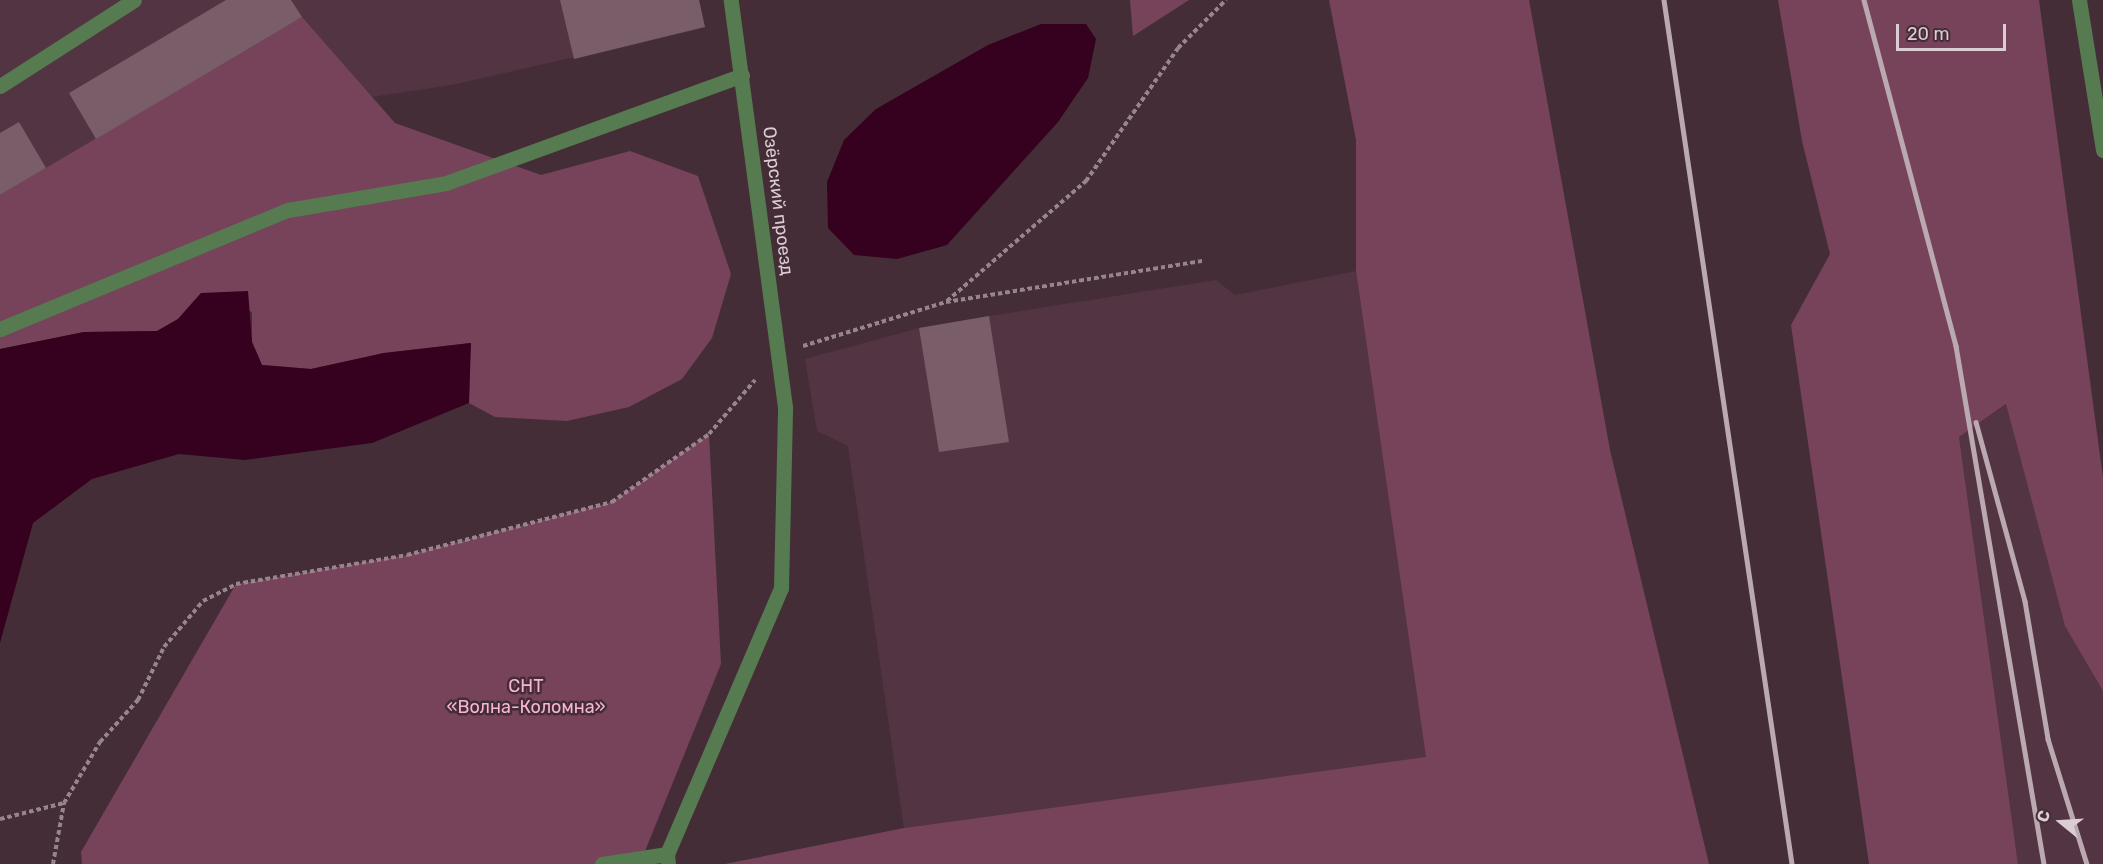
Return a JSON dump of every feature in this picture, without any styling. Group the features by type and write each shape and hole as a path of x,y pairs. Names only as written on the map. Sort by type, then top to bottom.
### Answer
{"street":[{"path":"0,86 134,0"},
{"name":"Озёрский проезд","path":"668,859 781,588 785,407 731,0"},
{"path":"2079,0 2103,150"},
{"path":"0,329 288,210 446,183 742,75"},
{"path":"602,864 668,859"}],"path":[{"path":"946,302 1086,181 1178,48 1226,0"},
{"path":"53,864 64,802 100,742 138,700 164,647 203,601 236,584 407,555 612,502 709,434 778,354 946,302 1203,261"},
{"path":"0,819 64,802"}],"shaded area":[{"path":"0,0 699,0 705,27 452,85 371,97 302,18 0,195"},
{"path":"1041,24 1086,24 1096,39 1088,78 1058,122 947,245 897,259 854,255 828,228 827,182 844,140 876,109 988,45"},
{"path":"1356,271 1427,758 904,828 848,446 817,431 805,359 919,328 989,316 1216,280 1235,295"},
{"path":"248,291 252,342 262,365 311,369 384,353 471,343 469,403 372,443 245,460 179,454 92,479 33,523 0,643 0,349 84,332 157,331 178,319 201,293"},
{"path":"2007,404 2065,625 2103,691 2103,864 2018,864 1959,437"}],"green space":[{"path":"1130,0 1189,0 1133,36"},
{"path":"1329,0 1529,0 1610,450 1709,864 725,864 904,828 1426,757 1356,271 1356,140"},
{"path":"1778,0 2039,0 2103,478 2103,691 2065,626 2006,404 1959,437 2018,864 1869,864 1791,325 1830,254 1802,141"},
{"path":"302,17 395,123 541,175 630,151 698,176 731,274 712,338 682,379 629,407 567,421 495,417 469,403 470,343 384,353 311,369 262,365 252,342 252,312 201,293 178,319 157,331 84,332 0,349 0,195"},
{"name":"СНТ «Волна-Коломна»","path":"709,434 721,664 641,861 650,864 82,864 81,852 236,584 407,555 612,502"}],"building":[{"path":"226,0 291,0 302,17 96,139 69,93"},
{"path":"560,0 699,0 705,27 574,59"},
{"path":"19,122 46,168 0,195 0,133"},
{"path":"989,316 1009,442 939,452 919,328"}],"railway":[{"path":"1664,0 1792,864"},
{"path":"1864,0 1956,346 2044,864"},
{"path":"1976,422 2025,601 2048,739 2087,864"}]}
